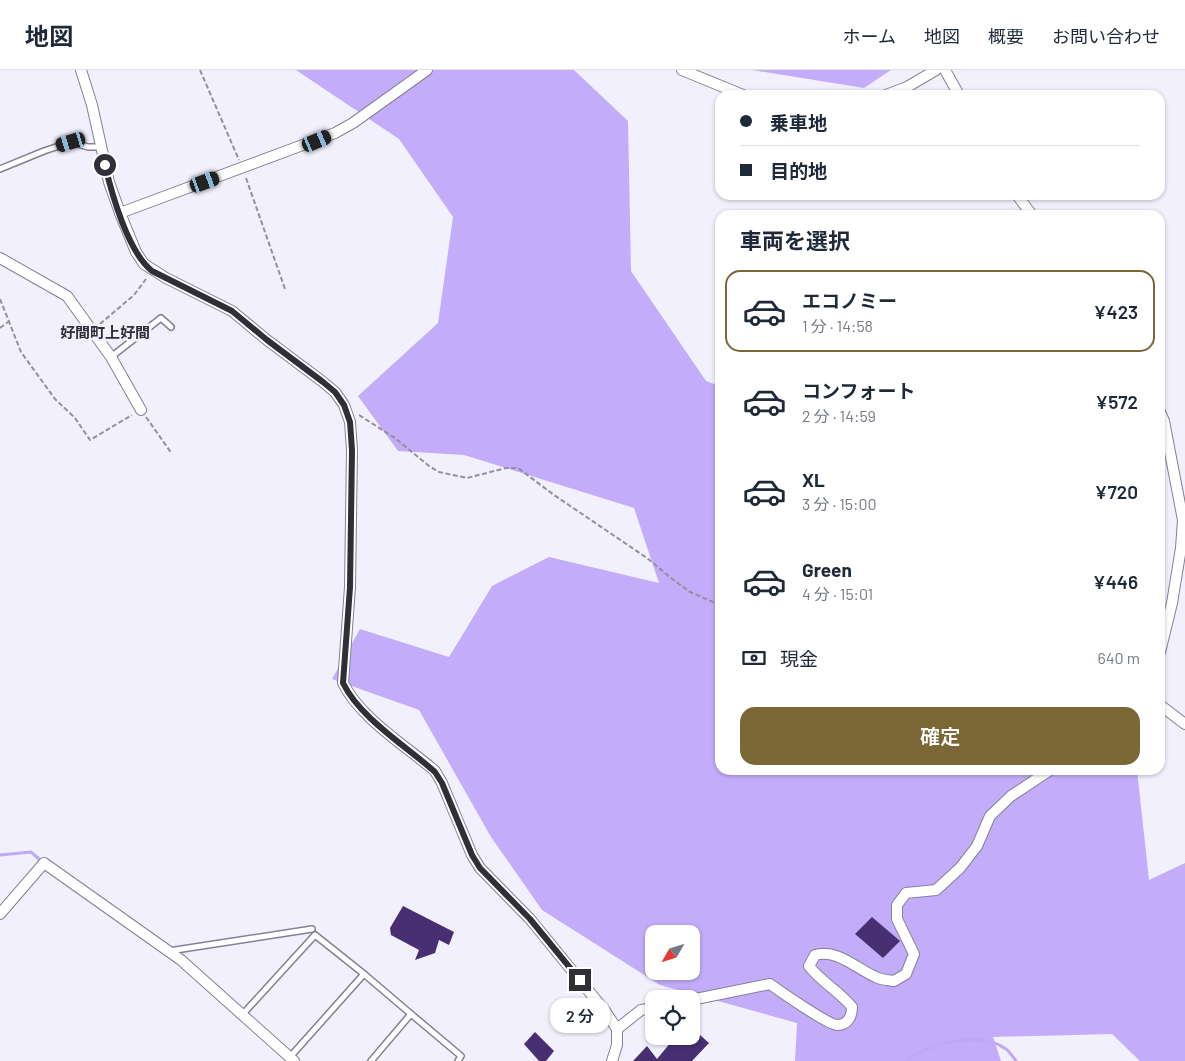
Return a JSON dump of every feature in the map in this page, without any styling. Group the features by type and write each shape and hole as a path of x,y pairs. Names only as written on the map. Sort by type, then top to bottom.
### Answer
{"street":[{"path":"82,70 109,182 136,252 144,264 152,271 232,311 335,392 344,405 350,422 352,450 350,587 343,683 349,694 363,711 435,772 442,783 472,855 480,868 530,919 605,1011 616,1030 617,1045 612,1061"},
{"path":"120,214 335,133 427,70"},
{"path":"682,70 732,90"},
{"path":"899,90 936,70"},
{"path":"945,70 956,90"},
{"path":"0,258 67,296 111,358 142,410"},
{"path":"1165,426 1183,520 1181,548 1165,630"},
{"path":"1165,709 1185,724"},
{"path":"700,998 770,984 820,1017 836,1025 846,1023 852,1016 852,1007 843,996 818,977 809,966 815,955 824,952 833,954 878,978 894,982 906,974 914,954 897,919 897,905 906,893 936,890 960,868 977,846 990,816 1011,796 1042,775"},
{"path":"0,914 44,863 181,960 292,1059"},
{"path":"616,1030 640,1010 645,1009"}],"lane":[{"path":"0,169 44,150 71,142 88,147 102,147"},
{"path":"111,358 160,318 171,327"},
{"path":"169,951 312,929"},
{"path":"242,1014 315,935 461,1056 458,1061"},
{"path":"292,1059 364,974"},
{"path":"371,1061 411,1014"}],"path":[{"path":"92,330 134,295 152,271"},
{"path":"0,299 21,352 55,399 74,418 90,440 142,410 172,454"},
{"path":"0,328 9,322"},
{"path":"359,415 395,438 439,472 467,478 506,468 518,468 554,495 647,558 690,592 715,603"}],"shaded area":[{"path":"296,70 574,70 628,121 631,271 706,381 715,384 715,775 1138,775 1149,880 1185,863 1185,1061 1140,1061 1112,1034 993,1037 1001,1061 795,1061 797,1023 700,996 700,990 678,990 660,985 652,980 700,980 700,925 645,925 645,975 542,910 491,837 419,710 332,679 360,629 449,657 492,586 549,557 659,583 634,508 464,455 398,451 358,396 438,323 453,217 399,139"},
{"path":"752,70 891,70 864,88"}],"building":[{"path":"403,906 454,932 449,945 439,940 435,953 415,960 419,950 391,935 390,928"},
{"path":"872,917 900,941 883,958 855,934"},
{"path":"535,1032 554,1051 546,1061 539,1061 524,1044"},
{"path":"700,1035 709,1043 692,1061 633,1061 647,1046 657,1059 669,1045 700,1045"}],"waterway":[{"path":"0,855 31,852 39,859"},
{"path":"906,1061 941,1044 969,1040 983,1040 995,1043 1007,1050 1016,1061"}],"district":[{"name":"好間町上好間","path":"105,332"}],"route":[{"path":"105,165 120,214 136,252 144,264 152,271 232,311 335,392 344,405 350,422 352,450 350,587 343,683 349,694 363,711 435,772 442,783 472,855 480,868 530,919 580,980"}]}
